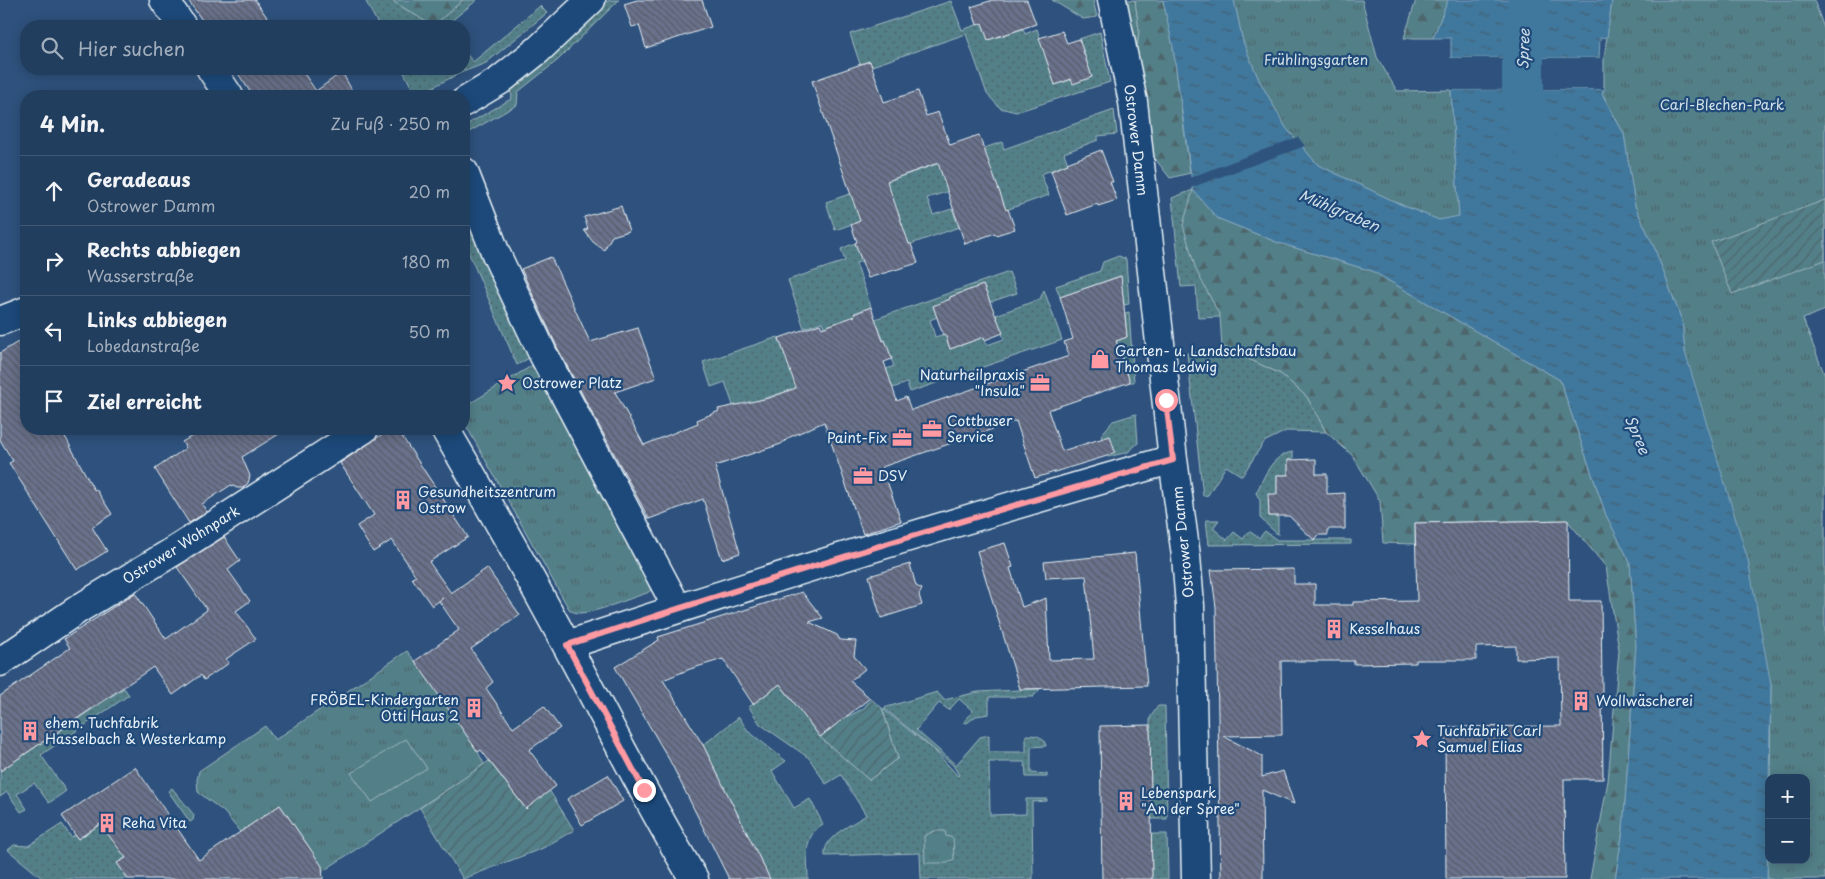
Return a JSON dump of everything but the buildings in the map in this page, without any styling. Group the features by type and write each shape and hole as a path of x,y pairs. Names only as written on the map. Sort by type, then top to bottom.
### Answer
{"street":[{"path":"164,0 178,20"},
{"path":"470,98 499,81 538,50 591,0"},
{"name":"Ostrower Damm","path":"1112,0 1133,102 1173,460 1186,556 1190,606 1196,879"},
{"path":"215,75 226,90"},
{"path":"470,187 496,254 543,354 678,608"},
{"path":"0,321 20,313"},
{"name":"Ostrower Wohnpark","path":"0,662 80,608 179,548 355,435"},
{"path":"449,435 567,645 669,838 694,879"},
{"path":"567,645 678,608 1046,496 1173,460"}],"green space":[{"path":"365,0 391,0 423,20 376,20"},
{"path":"391,0 463,0 440,20 423,20"},
{"path":"463,0 477,0 452,20 440,20"},
{"path":"609,0 619,0 558,60 518,92 517,105 470,131 470,123 511,99 512,96 509,88 550,54"},
{"path":"1052,0 1093,0 1097,17 1083,19"},
{"path":"1123,0 1135,0 1139,30 1136,60"},
{"path":"1135,0 1163,0 1173,47 1190,173 1170,178 1153,156 1136,60 1139,30"},
{"name":"Frühlingsgarten","path":"1234,0 1362,0 1377,57 1397,91 1451,90 1459,217 1439,220 1404,206 1318,165 1286,128 1259,80 1243,42"},
{"path":"1416,0 1448,0 1433,38 1404,38"},
{"name":"Carl-Blechen-Park","path":"1612,0 1814,0 1825,31 1825,310 1803,319 1825,376 1825,879 1767,879 1767,864 1810,864 1810,774 1770,774 1771,685 1685,352 1682,321 1654,247 1635,206 1624,134 1602,93 1604,89 1604,58"},
{"path":"951,1 962,30 982,23 988,40 1023,29 1025,34 1037,29 1055,85 1071,80 1073,83 1092,77 1079,39 1100,32 1110,82 1016,112 1000,108 987,94 966,34 872,66 869,61 860,64 850,34"},
{"path":"540,6 547,13 486,63 470,69 470,58 473,62"},
{"path":"405,75 456,75 427,90 413,90"},
{"path":"1114,110 1117,134 1098,136 1098,140 1064,153 1068,164 1041,174 1049,195 1006,210 994,177 927,198 933,215 952,209 959,227 911,244 909,244 897,211 881,214 835,230 826,202 1002,142 1004,149"},
{"path":"1193,190 1217,218 1223,283 1220,317 1198,318 1196,286 1181,287 1172,198"},
{"path":"1193,190 1217,218 1279,243 1372,271 1560,380 1606,515 1630,562 1636,646 1623,831 1615,879 1590,879 1608,781 1619,650 1606,567 1567,520 1415,523 1415,544 1383,543 1380,501 1353,456 1326,432 1307,397 1281,374 1240,355 1235,350 1222,347 1220,316 1196,270 1183,225"},
{"path":"1825,200 1825,260 1732,294 1711,242"},
{"path":"470,220 529,358 517,365 470,256"},
{"path":"855,243 862,261 856,263 871,307 854,313 855,316 824,327 822,322 804,328 788,280 845,261 841,249"},
{"path":"1119,256 1126,259 1129,304 1124,305 1120,276 1060,297 1056,286 1100,271 1103,262"},
{"path":"1009,272 1017,293 990,302 983,285 950,297 950,299 933,306 937,317 930,320 935,337 945,334 950,349 984,337 987,345 1004,339 996,315 1040,299 1044,290 1062,340 910,392 907,383 821,413 810,384 734,408 725,382 711,387 703,362 778,337 785,355 816,344 877,373 894,366 875,319"},
{"path":"1129,312 1134,382 1130,382 1116,341 1127,337 1125,313"},
{"path":"1235,350 1240,355 1281,374 1307,397 1326,432 1286,431 1264,442 1242,476 1226,466 1208,495 1203,496 1187,353"},
{"name":"Ostrower Platz","path":"533,365 654,588 647,593 604,608 580,613 569,609 470,433 470,403"},
{"path":"1136,414 1138,443 1128,452 1108,457 1101,435 1113,421"},
{"path":"1293,452 1293,460 1288,460 1288,475 1277,475 1277,494 1269,495 1269,516 1278,516 1278,535 1260,518 1260,500 1256,493 1274,462 1279,457"},
{"path":"1206,520 1219,520 1213,528 1227,540 1234,532 1243,539 1249,531 1259,538 1265,531 1277,540 1351,540 1351,544 1209,545"},
{"path":"407,651 428,678 478,752 484,764 469,775 311,879 311,850 280,805 240,832 224,812 198,792 197,780 199,771 265,726 275,740"},
{"path":"780,684 820,737 869,780 898,758 882,708 937,753 958,776 953,765 884,708 937,692 944,700 978,692 1040,689 1033,697 989,697 989,714 976,716 967,723 964,722 973,711 959,699 949,710 939,703 916,730 956,765 980,737 989,735 989,752 1026,752 1026,735 1036,736 1043,740 1046,746 1031,747 1031,773 1047,774 1047,777 1026,777 1025,762 989,762 990,815 1026,814 1026,799 1047,799 1047,801 1032,802 1033,879 921,879 920,853 825,856 825,849 833,837 866,815 841,775 826,784 809,758 760,724 749,707"},
{"path":"124,688 129,695 41,755 66,791 49,803 34,783 17,794 27,809 21,812 7,792 0,797 0,771"},
{"path":"871,699 882,708 898,758 869,780 820,737 846,717 863,709"},
{"path":"1158,706 1165,706 1167,819 1151,819 1150,718"},
{"path":"739,717 748,731 786,761 772,771 794,808 810,799 823,824 816,829 809,841 807,855 808,879 770,879 703,745"},
{"path":"406,739 427,768 372,802 351,773"},
{"path":"489,761 525,808 549,790 574,830 543,848 463,879 420,808"},
{"path":"172,788 194,815 193,820 190,822 168,791"},
{"path":"62,824 71,837 75,835 78,839 101,824 106,832 109,830 127,856 118,863 128,879 43,879 8,850 14,845 28,846"},
{"path":"934,831 945,831 946,836 953,838 954,859 947,863 925,863 924,836"},
{"path":"1151,834 1167,834 1168,879 1152,879"}],"water":[{"name":"Mühlgraben","path":"1163,0 1234,0 1243,42 1259,80 1286,128 1318,165 1404,206 1439,220 1459,216 1451,90 1604,89 1602,94 1624,134 1635,206 1654,247 1682,321 1685,352 1748,560 1771,685 1769,774 1765,774 1765,864 1767,864 1767,879 1615,879 1623,831 1636,646 1630,562 1606,515 1560,380 1372,271 1279,243 1217,218 1193,190 1173,47"},
{"path":"1448,0 1612,0 1607,37 1600,38 1599,58 1451,58 1451,38 1433,38"}],"pier":[{"path":"1451,58 1601,58 1599,61 1451,61"},
{"path":"1451,87 1604,87 1604,89 1451,90"},
{"path":"1298,137 1305,146 1190,188 1189,178"}],"waterway":[{"name":"Spree","path":"1529,0 1523,34 1523,105 1536,146"}],"place":[{"name":"Garten- u. Landschaftsbau Thomas Ledwig","path":"1100,359"},
{"name":"Ostrower Platz","path":"507,383"},
{"name":"Naturheilpraxis \"Insula\"","path":"1040,383"},
{"name":"Cottbuser Service","path":"932,429"},
{"name":"Paint-Fix","path":"902,438"},
{"name":"DSV","path":"863,476"},
{"name":"Gesundheitszentrum Ostrow","path":"403,500"},
{"name":"Kesselhaus","path":"1334,629"},
{"name":"Wollwäscherei","path":"1581,701"},
{"name":"FRÖBEL-Kindergarten Otti Haus 2","path":"474,708"},
{"name":"ehem. Tuchfabrik Hasselbach & Westerkamp","path":"30,731"},
{"name":"Tuchfabrik Carl Samuel Elias","path":"1422,739"},
{"name":"Lebenspark \"An der Spree\"","path":"1126,801"},
{"name":"Reha Vita","path":"107,823"}],"route":[{"path":"644,790 567,645 678,608 1046,496 1173,460 1166,400"}]}
